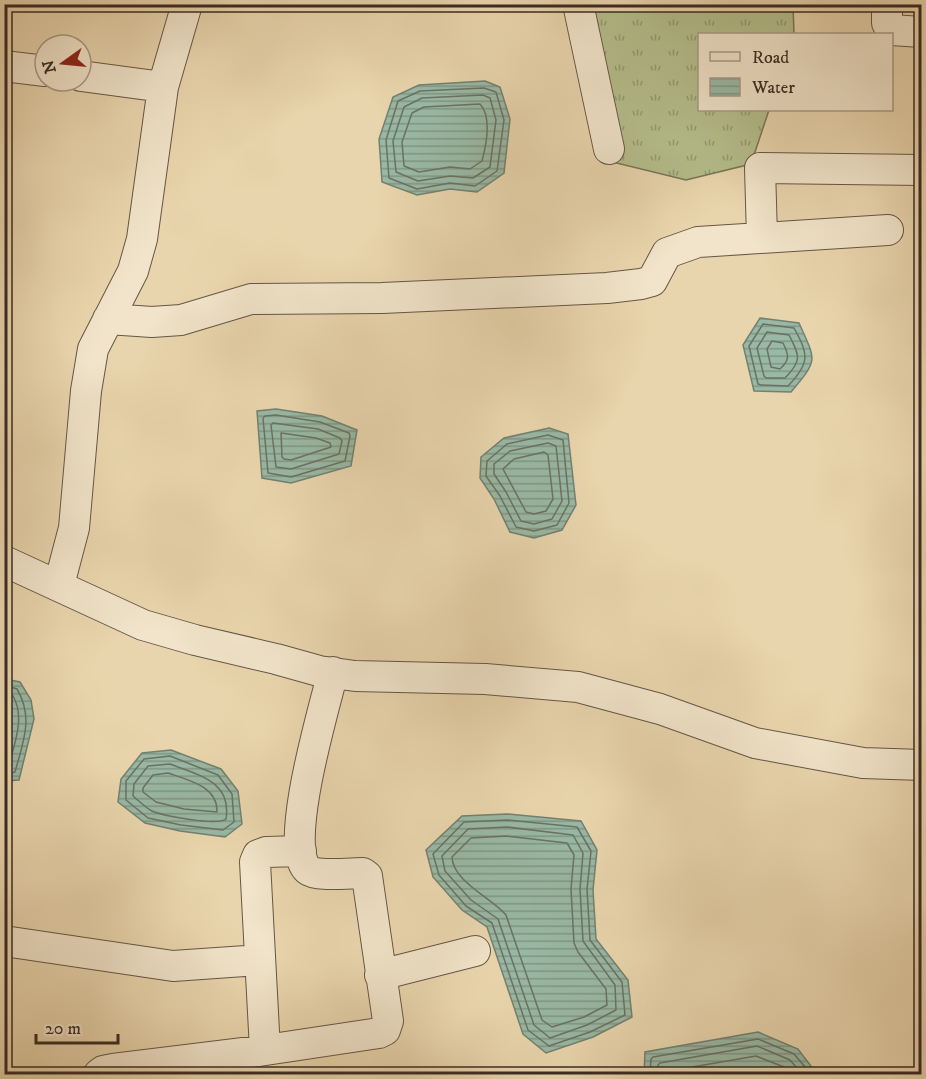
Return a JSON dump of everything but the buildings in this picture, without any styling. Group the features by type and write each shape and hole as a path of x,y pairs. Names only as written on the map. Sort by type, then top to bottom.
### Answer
{"street":[{"path":"59,585 74,528 86,391 93,349 133,271 142,239 163,87 187,4"},
{"path":"578,4 609,149"},
{"path":"887,4 887,23 891,30 921,32"},
{"path":"4,66 33,70"},
{"path":"93,78 163,87"},
{"path":"762,237 759,168 921,170"},
{"path":"108,320 152,322 181,320 251,299 394,298 607,288 652,281 657,276 663,258 670,251 698,242 888,230"},
{"path":"4,561 142,625 319,671 355,676 485,679 578,687 660,709 755,743 863,763 921,765"},
{"path":"99,1074 112,1069 266,1050 379,1033 385,1030 388,1021 367,876 363,873 315,874 307,870 301,851 301,809 333,672"},
{"path":"266,1050 255,862 258,855 266,852 301,851"},
{"path":"4,941 173,966 259,960"},
{"path":"380,975 475,951"}],"green space":[{"path":"590,5 793,5 794,33 698,33 698,111 769,111 751,164 686,180 604,160"}],"water":[{"path":"485,81 500,87 510,119 504,173 477,192 450,189 417,195 382,182 379,139 393,97 419,85"},
{"path":"760,318 799,323 809,345 812,359 810,366 791,392 754,391 743,345"},
{"path":"276,409 322,416 357,430 351,466 291,483 262,478 257,411"},
{"path":"549,428 568,434 576,505 562,530 534,538 510,532 494,499 480,478 481,457 504,438"},
{"path":"5,679 20,682 31,700 34,719 19,780 5,781"},
{"path":"171,750 221,769 238,791 242,824 225,837 180,831 145,823 118,802 121,779 142,753"},
{"path":"507,814 581,821 597,850 593,890 596,939 628,980 632,1017 593,1037 546,1053 523,1034 487,927 462,910 433,877 426,850 462,816"},
{"path":"758,1032 798,1049 817,1074 644,1074 645,1052"}]}
